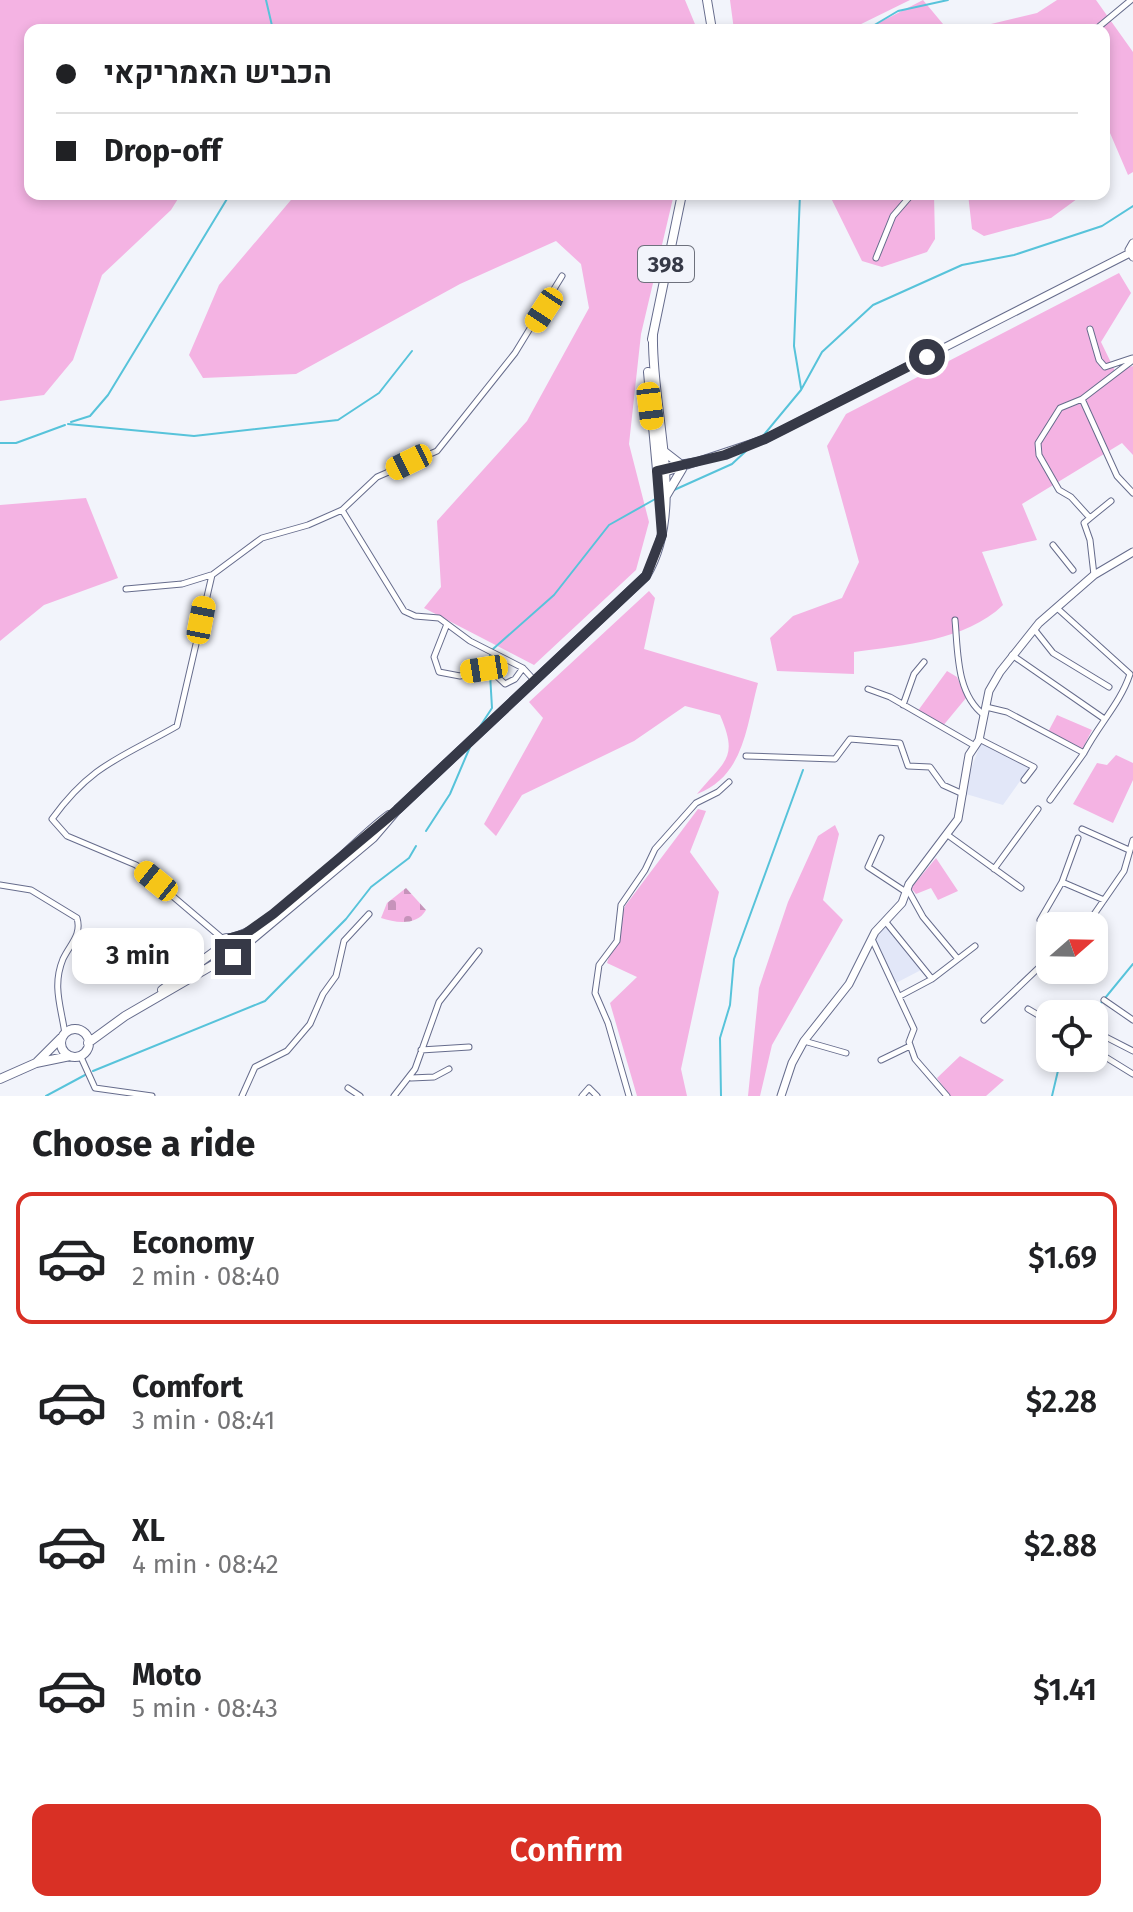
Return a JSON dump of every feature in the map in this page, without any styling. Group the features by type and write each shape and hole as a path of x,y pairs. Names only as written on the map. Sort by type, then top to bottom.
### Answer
{"main road":[{"path":"707,0 711,24"},
{"name":"398","path":"75,1056 110,1025 225,958 233,957 397,810 646,576 662,535 665,501 647,364 681,200"},
{"name":"398","path":"653,335 661,447 662,535"},
{"path":"661,447 668,457 681,466 669,486 665,501"},
{"name":"398","path":"125,1016 218,949 227,938 245,934 294,902"},
{"path":"227,938 237,943 238,951"},
{"path":"218,949 225,958"},
{"name":"398","path":"66,1033 110,1025"},
{"path":"83,1032 88,1043"},
{"path":"66,1033 61,1046 75,1056"},
{"path":"36,1063 66,1033"},
{"path":"0,1079 36,1063 75,1056"}],"street":[{"path":"1102,24 1131,0"},
{"path":"876,258 893,216 907,200"},
{"path":"661,471 701,462 786,430 1132,255 1133,243"},
{"path":"126,589 182,584 212,575 262,538 308,525 342,510 377,477 437,451 515,353 562,276"},
{"path":"1090,329 1099,360 1105,367 1133,359"},
{"path":"1090,518 1071,497 1059,490 1037,449 1039,438 1060,408 1082,399 1133,359"},
{"path":"1082,399 1117,476 1133,493"},
{"path":"1094,575 1090,540 1084,523 1111,501"},
{"path":"342,510 404,611 415,616 439,618 470,641 523,668 535,681"},
{"path":"1053,545 1073,570"},
{"path":"781,1096 792,1063 804,1041 849,984 872,938 907,892 918,871 949,836 958,819 969,755 978,743 989,691 1012,655 1033,629 1094,575 1133,552"},
{"path":"212,575 177,726 113,758 89,775 52,819 67,836 136,865 227,938"},
{"path":"1050,800 1084,753 1103,718 1122,697 1132,672 1057,608"},
{"path":"955,620 964,685 977,710 1007,712 1084,753"},
{"path":"447,624 434,657 439,672 460,676 489,669 505,684 515,679 523,668"},
{"path":"1033,629 1053,653 1109,687"},
{"path":"1012,655 1103,718"},
{"path":"903,705 914,674 924,662"},
{"path":"868,689 1034,767 1024,780"},
{"path":"746,756 835,759 850,739 900,743 908,766 930,767 943,785 963,794"},
{"path":"629,1096 608,1023 595,993 599,965 617,941 621,905 655,849 696,803 718,792 729,782"},
{"path":"994,869 1038,809"},
{"path":"1082,829 1132,845 1124,871 1096,912"},
{"path":"949,836 1021,888"},
{"path":"881,838 868,867 907,892 923,917 958,959"},
{"path":"1045,912 1062,882 1078,838"},
{"path":"1062,882 1104,900"},
{"path":"0,885 31,890 77,918 78,933 56,980 66,1033"},
{"path":"242,1096 255,1067 287,1051 310,1024 323,994 336,976 344,941 369,914"},
{"path":"884,921 932,979"},
{"path":"872,938 914,1029 910,1046 915,1059 947,1096"},
{"path":"900,996 932,979 975,946"},
{"path":"394,1096 411,1078 439,1002 479,951"},
{"path":"984,1020 1036,970"},
{"path":"1108,1003 1133,1020"},
{"path":"1028,1009 1036,1014"},
{"path":"1108,1038 1133,1051"},
{"path":"804,1041 846,1053"},
{"path":"881,1060 910,1046"},
{"path":"421,1050 469,1047"},
{"path":"75,1056 95,1088 96,1096"},
{"path":"1108,1059 1133,1074"},
{"path":"411,1078 434,1077 449,1069"},
{"path":"95,1088 152,1096"},
{"path":"348,1088 360,1096"},
{"path":"582,1096 589,1088 597,1096"}],"shaded area":[{"path":"981,743 1030,767 1003,805 966,794 969,774"},
{"path":"885,925 921,970 896,983 875,941"}],"green space":[{"path":"0,0 685,0 695,24 24,24 24,200 177,200 171,210 102,275 73,360 44,395 0,401"},
{"path":"730,0 910,0 861,24 733,24"},
{"path":"923,0 943,24 877,24"},
{"path":"1057,0 1096,0 1133,52 1133,172 1128,175 1110,133 1110,24 991,24 1037,13"},
{"path":"291,200 673,200 641,334 629,444 649,522 636,570 534,665 424,608 441,587 437,521 527,421 589,308 581,264 556,241 460,284 296,374 203,378 189,355 219,285"},
{"path":"832,200 934,200 935,239 927,252 882,267 862,261"},
{"path":"969,200 1076,200 1051,218 984,236 972,229"},
{"path":"1119,273 1131,293 1101,342 1115,371 1133,366 1133,455 1122,443 1022,504 1037,540 982,552 1003,605 988,617 953,634 913,644 854,652 854,674 777,671 770,638 793,616 842,598 859,562 827,446 846,414"},
{"path":"86,498 118,578 44,605 0,641 0,505"},
{"path":"649,591 655,598 644,649 758,683 746,733 734,763 713,786 697,794 722,766 728,741 720,715 685,706 634,741 522,795 496,836 484,824 543,718 529,702"},
{"path":"947,671 957,677 966,698 942,727 917,712"},
{"path":"1057,715 1092,730 1082,750 1048,732"},
{"path":"1116,755 1133,763 1133,780 1113,823 1073,804 1097,763 1107,765"},
{"path":"698,809 706,811 690,852 719,892 681,1069 687,1096 637,1096 610,1003 637,977 607,963 625,906"},
{"path":"835,825 839,834 823,900 843,920 772,1045 760,1096 748,1096 759,988 788,902 818,836"},
{"path":"936,858 958,891 938,900 931,888 916,894 911,888"},
{"path":"406,888 426,910 422,915 406,922 381,918 387,903"},
{"path":"960,1056 1004,1080 986,1096 950,1096 937,1078"}],"waterway":[{"path":"266,0 272,24"},
{"path":"876,24 898,11 948,0"},
{"path":"71,422 90,416 108,395 226,200"},
{"path":"800,200 794,346 801,388"},
{"path":"762,437 801,390 822,352 873,305 962,265 1014,255 1102,226 1133,206"},
{"path":"68,424 194,436 338,420 379,393 412,351"},
{"path":"0,443 16,443 65,425"},
{"path":"674,490 732,464 746,451"},
{"path":"493,649 554,595 609,525 657,498"},
{"path":"489,668 490,655"},
{"path":"479,728 492,708 490,674"},
{"path":"426,831 450,794 470,747"},
{"path":"721,1096 720,1038 730,1005 734,959 803,770"},
{"path":"93,1071 265,1001 346,919 371,887 409,858 416,846"},
{"path":"1103,1000 1133,964"},
{"path":"1052,1096 1058,1072"},
{"path":"46,1096 85,1075"}],"route":[{"path":"233,957 238,947 231,938 245,934 273,914 386,816 397,810 646,576 662,535 657,471 662,467 725,455 765,439 927,357"}]}
